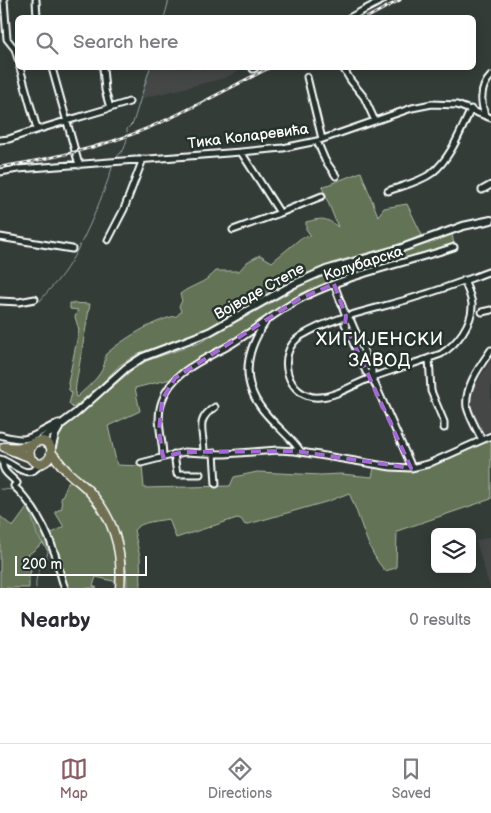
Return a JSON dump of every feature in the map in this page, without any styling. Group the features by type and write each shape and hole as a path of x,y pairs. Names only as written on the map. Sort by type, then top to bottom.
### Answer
{"main road":[{"path":"36,443 29,449 37,462"},
{"path":"2,446 19,447 46,443 66,470 96,499 109,520 119,549 121,564 120,588"},
{"path":"2,446 37,462 66,470"},
{"path":"37,462 49,460 51,451"}],"street":[{"path":"4,0 7,39 15,49"},
{"path":"36,0 37,15"},
{"path":"355,15 383,0"},
{"path":"21,70 37,129"},
{"path":"53,70 79,165"},
{"path":"103,70 105,90 110,108"},
{"path":"344,70 364,97 375,121"},
{"path":"485,115 482,106 482,94 491,76"},
{"path":"307,77 325,160 336,176"},
{"path":"0,140 9,139 129,102"},
{"name":"Тика Коларевића","path":"0,172 283,148 320,140 412,108 432,104 452,104 471,109 491,118"},
{"path":"388,191 424,178 434,171 448,154 471,109"},
{"path":"241,152 280,213"},
{"path":"108,240 124,209 143,159"},
{"path":"482,190 491,185"},
{"path":"233,230 322,196"},
{"name":"Војводе Степе","path":"36,443 62,424 135,361 209,332 302,280 332,268 399,249 463,226 491,220"},
{"path":"0,237 72,249"},
{"name":"Колубарска","path":"163,457 159,415 162,400 176,378 188,369 237,341 299,299 334,284 454,247"},
{"path":"464,280 472,300 471,314 459,337 448,350 430,358 372,377 331,395 315,397 300,391 291,383 287,374 287,356 296,340 308,333 346,316 417,297 464,280 491,271"},
{"path":"334,284 346,316 345,324 348,332 366,372 372,377 411,468"},
{"path":"0,301 19,302 35,299"},
{"path":"482,312 491,310"},
{"path":"268,319 259,332 247,360 247,373 251,390 266,415 301,452"},
{"path":"482,440 468,408 468,394 470,386 491,350"},
{"path":"430,358 431,391 444,422 444,428"},
{"path":"204,452 201,423 205,414 215,407"},
{"path":"0,435 16,440 25,440 62,424"},
{"name":"Војводе Степе","path":"51,451 55,435 62,424"},
{"path":"141,463 174,454 261,451 301,452 390,467 411,468 428,464 491,436"},
{"path":"214,453 216,484"},
{"path":"174,454 177,474 200,474"},
{"path":"37,462 32,472 26,472 2,459 4,471 17,483 14,486 32,504 56,555 60,576 65,588"}],"highlighted area":[{"path":"334,284 346,316 345,324 411,468 295,451 184,452 163,457 159,431 162,400 175,378 187,369 299,299"}],"shaded area":[{"path":"149,70 241,70 225,78 139,99"},
{"path":"491,360 491,430 483,433 471,408 470,401 475,386"},
{"path":"491,536 491,588 490,588 476,541"}],"green space":[{"path":"361,172 378,216 384,208 407,204 422,235 406,242 335,262 306,275 199,332 139,353 120,365 73,408 69,404 72,393 69,390 68,383 79,330 75,317 78,310 70,309 70,303 90,304 76,384 75,396 77,397 100,373 105,362 105,355 112,349 149,326 177,316 181,311 179,306 182,301 180,294 207,279 216,271 239,271 247,262 260,255 272,262 301,238 311,236 306,229 306,222 323,219 330,221 338,227 322,187"},
{"path":"452,233 454,246 360,275 332,280 175,378 135,388 140,411 108,426 117,465 142,466 144,488 230,486 234,477 257,472 341,474 372,477 375,464 405,467 427,463 491,434 491,499 397,531 396,568 385,571 378,563 368,544 349,493 329,501 245,525 241,519 237,518 176,538 169,519 150,522 134,530 140,557 141,585 140,588 127,588 121,543 111,516 84,480 53,451 57,434 131,371 146,361 199,343 317,277 401,252"},
{"path":"69,481 72,481 82,489 100,512 116,555 117,582 96,577 93,586 97,588 65,588 51,545 48,551 43,543 23,559 31,571 29,588 0,588 0,516 13,527 29,505 48,535 64,527 55,512 62,508 61,499"}],"waterway":[{"path":"165,15 169,0"},
{"path":"127,132 127,129 133,123 149,70"},
{"path":"116,158 124,149 127,139"},
{"path":"40,301 66,269 82,241 97,209 113,165"},
{"path":"0,489 14,490"},
{"path":"29,507 37,535 48,551 45,561 38,572 36,588"}],"railway":[{"path":"372,15 400,0"},
{"path":"0,167 64,155 126,137 179,114 265,70"}],"district":[{"name":"ХИГИЈЕНСКИ ЗАВОД","path":"380,349"}]}
